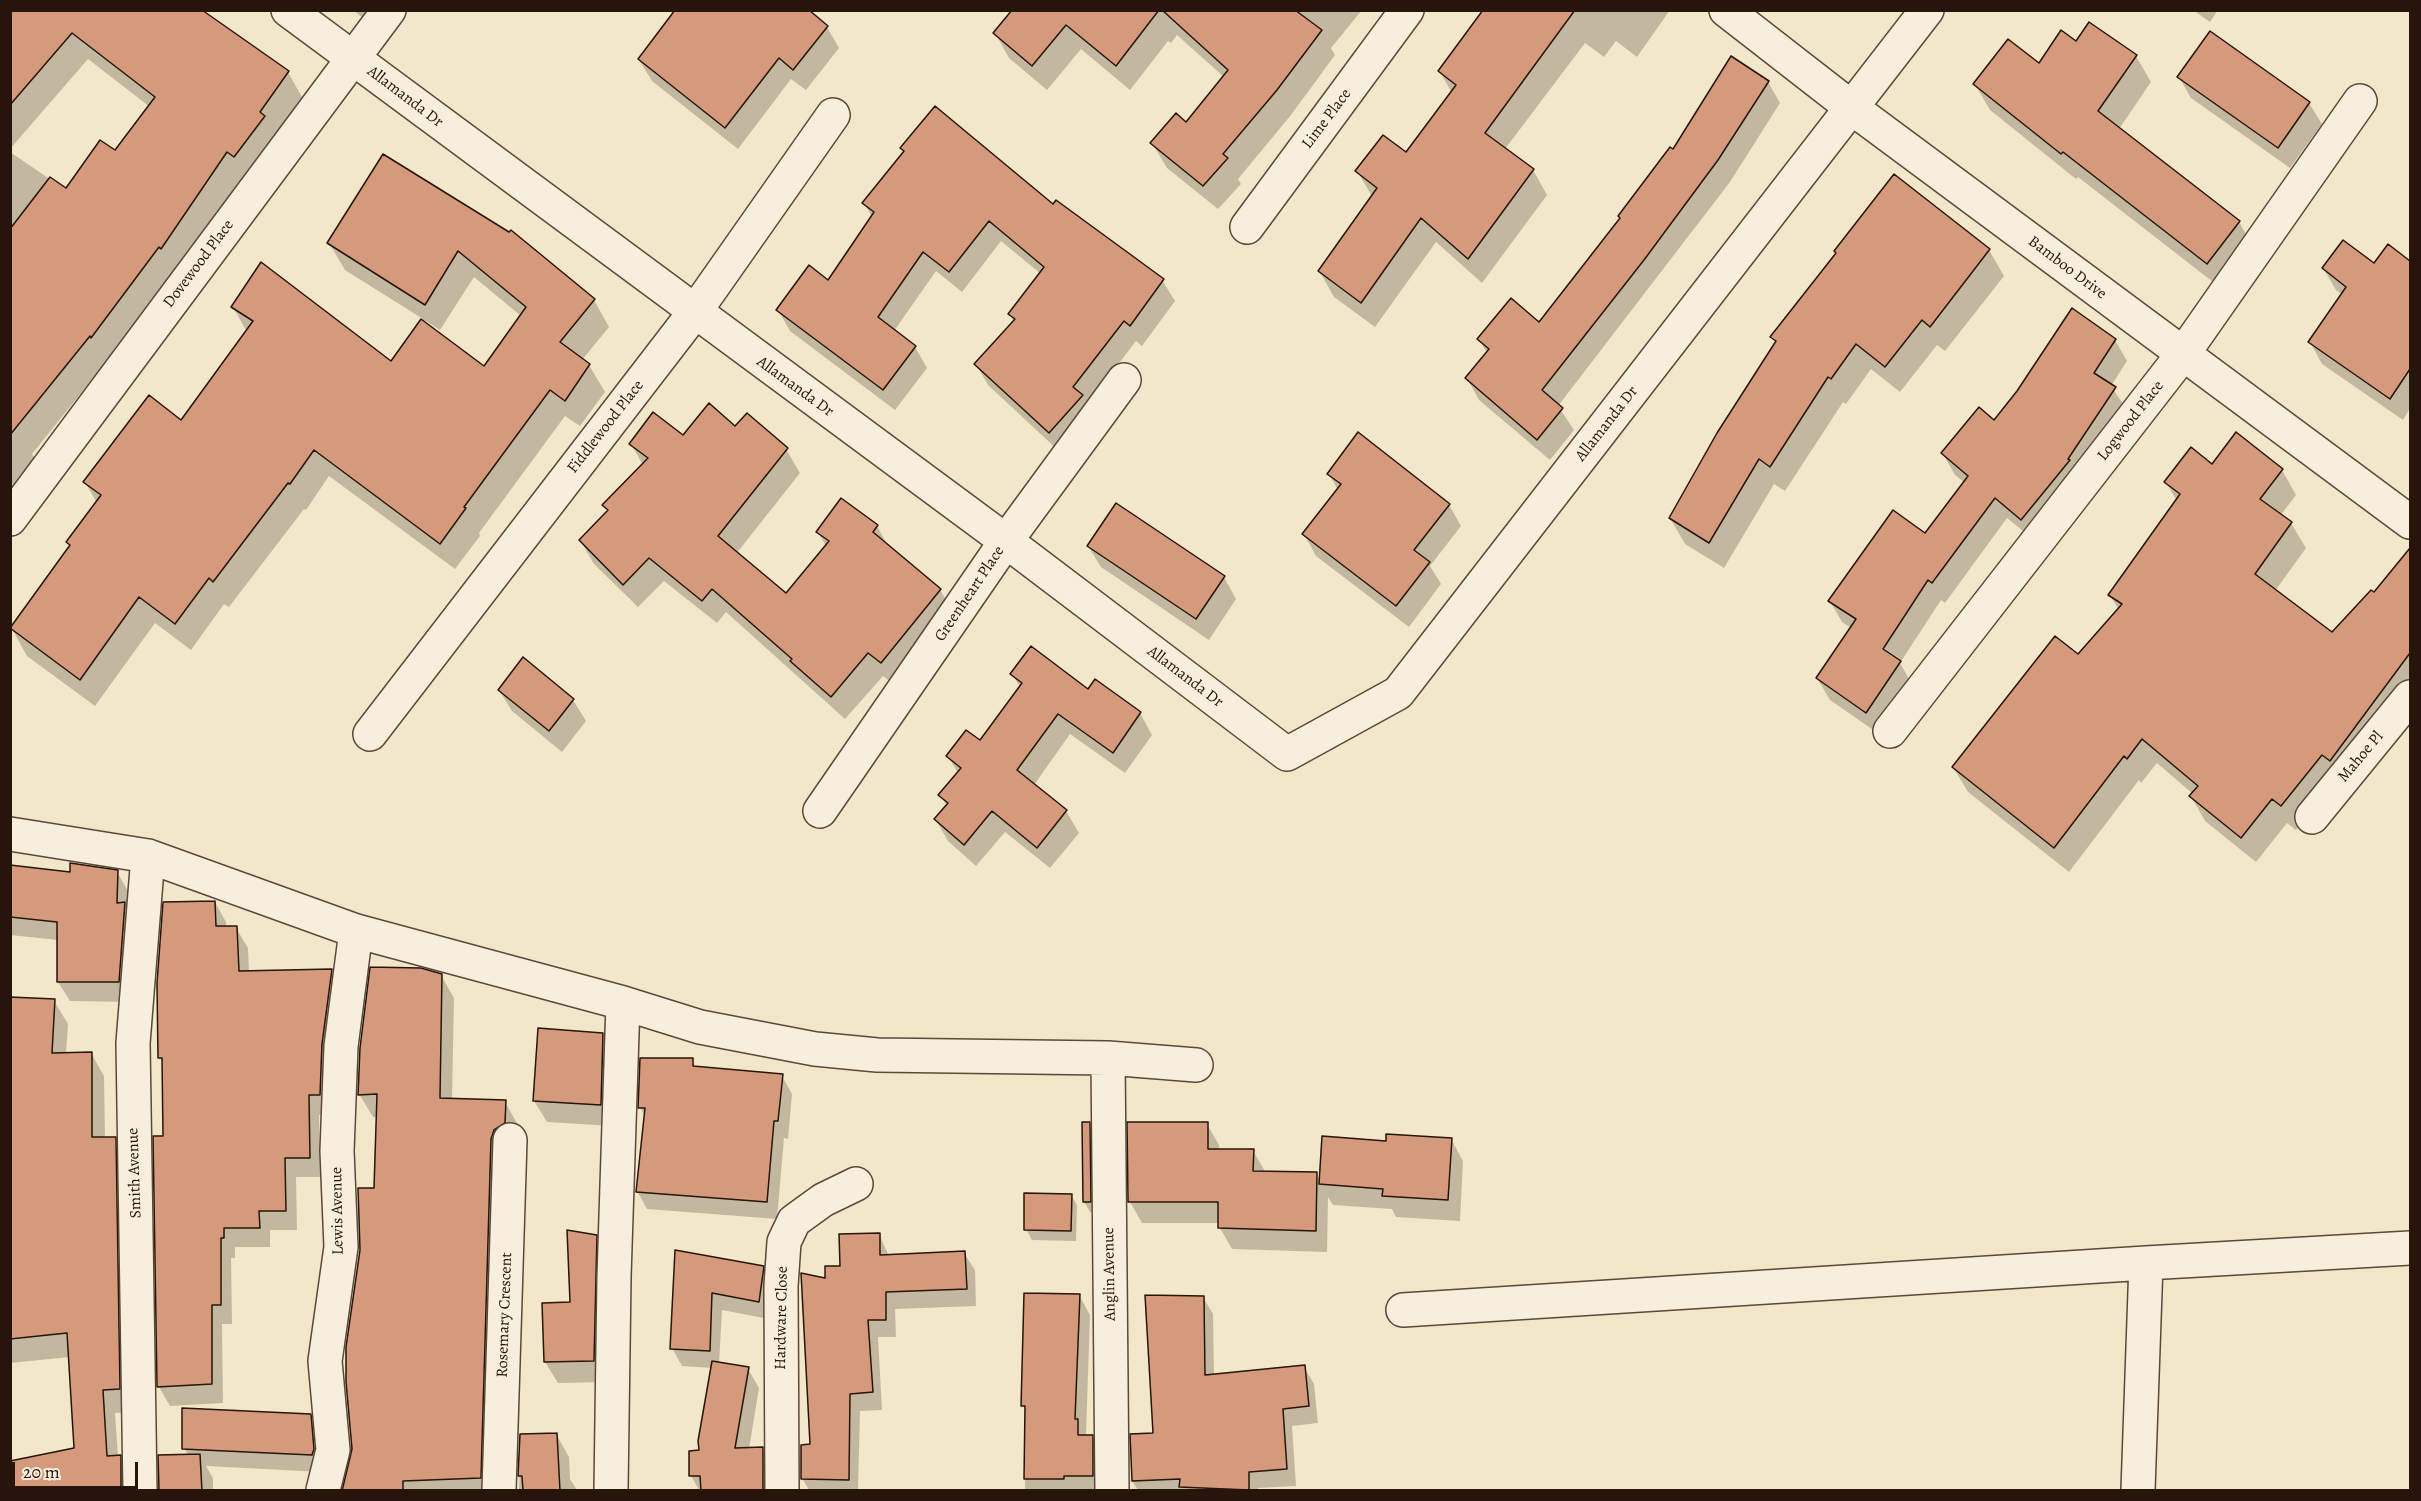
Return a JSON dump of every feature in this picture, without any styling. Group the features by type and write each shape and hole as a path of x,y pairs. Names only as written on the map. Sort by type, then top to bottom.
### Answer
{"street":[{"name":"Allamanda Dr","path":"288,10 1006,541 1287,754 1398,693 1927,10"},
{"name":"Dovewood Place","path":"10,519 389,10"},
{"name":"Lime Place","path":"1247,227 1407,10"},
{"name":"Bamboo Drive","path":"1726,10 1852,108 2410,522"},
{"name":"Logwood Place","path":"1890,731 2183,354 2360,101"},
{"name":"Fiddlewood Place","path":"370,734 694,312 833,115"},
{"name":"Greenheart Place","path":"820,812 1006,541 1124,380"},
{"name":"Mahoe Pl","path":"2312,817 2410,698"},
{"path":"10,834 148,856 356,931 622,1003 700,1027 815,1049 877,1055 1108,1058 1196,1065"},
{"name":"Smith Avenue","path":"140,1491 133,1042 148,856"},
{"name":"Lewis Avenue","path":"323,1491 333,1450 325,1361 341,1247 337,1151 341,1046 356,931"},
{"path":"611,1491 614,1277 622,1003"},
{"name":"Anglin Avenue","path":"1108,1058 1112,1491"},
{"name":"Rosemary Crescent","path":"499,1491 510,1140"},
{"name":"Hardware Close","path":"782,1491 781,1286 784,1242 794,1221 823,1200 856,1184"},
{"path":"1403,1310 2410,1248"},
{"path":"2138,1491 2146,1263"}],"building":[{"path":"10,10 202,10 289,71 260,112 265,116 234,157 227,152 161,249 159,247 91,338 90,336 10,435 10,229 50,177 66,188 100,140 115,150 155,97 72,33 10,105"},
{"path":"675,10 809,10 828,26 793,70 779,58 725,128 638,59"},
{"path":"1012,10 1159,10 1116,66 1066,25 1032,66 993,33"},
{"path":"1162,10 1295,10 1322,30 1277,90 1223,154 1228,158 1203,186 1150,143 1176,113 1186,122 1228,70"},
{"path":"1483,10 1575,10 1485,133 1534,169 1468,259 1421,218 1361,303 1318,271 1377,188 1355,171 1383,135 1406,152 1456,85 1438,71"},
{"path":"2089,22 2137,55 2098,111 2240,221 2207,264 2063,152 2061,154 1973,84 2008,39 2039,63 2061,30 2076,41"},
{"path":"2210,31 2310,102 2278,148 2177,77"},
{"path":"1731,56 1769,81 1718,160 1644,260 1542,390 1563,408 1537,440 1465,378 1489,349 1477,339 1511,298 1539,322 1620,218 1618,216 1670,147 1673,149"},
{"path":"935,106 1053,204 1056,200 1164,279 1130,326 1124,321 1073,387 1083,395 1049,433 974,364 1015,319 1008,314 1044,267 989,221 949,272 923,252 878,317 916,346 883,390 776,310 809,265 828,280 874,212 862,203 904,151 900,148"},
{"path":"383,154 509,232 511,230 595,299 560,342 590,364 565,401 550,390 464,507 466,508 440,544 314,450 213,582 209,578 175,624 139,597 80,680 10,628 70,545 66,542 101,495 83,482 149,395 181,420 253,321 231,307 261,262 391,361 421,319 484,366 526,307 458,251 425,305 327,243"},
{"path":"1894,174 1990,249 1930,327 1922,320 1885,367 1856,344 1831,379 1828,377 1770,467 1759,459 1709,543 1669,518 1717,433 1776,341 1770,337"},
{"path":"2343,240 2374,263 2388,244 2410,261 2410,369 2390,399 2308,342 2346,287 2322,268"},
{"path":"2072,308 2116,339 2094,373 2116,387 2068,459 2070,460 2021,520 1995,498 1932,583 1928,580 1883,649 1901,661 1866,713 1816,678 1856,619 1828,601 1893,510 1925,533 1968,476 1941,453 1979,407 1994,420 2017,391"},
{"path":"709,403 735,426 747,413 788,448 718,536 786,593 829,541 816,532 841,498 878,525 873,532 941,589 881,663 868,653 831,697 790,661 792,659 712,589 702,601 649,558 623,585 579,540 608,510 602,505 648,458 629,444 653,412 683,435"},
{"path":"1358,432 1450,504 1414,550 1430,562 1396,606 1302,534 1341,484 1327,474"},
{"path":"2236,432 2283,469 2260,499 2292,522 2255,574 2332,632 2371,590 2374,592 2410,548 2410,653 2330,761 2322,755 2281,806 2272,799 2241,838 2189,796 2198,786 2142,739 2127,759 2124,756 2054,848 1952,767 2055,636 2078,654 2122,604 2108,595 2180,494 2164,482 2191,447 2212,464"},
{"path":"1116,503 1225,576 1196,619 1087,546"},
{"path":"1031,646 1088,689 1095,679 1141,712 1113,753 1058,714 1017,770 1067,810 1037,848 992,811 964,845 934,819 948,803 938,795 961,768 946,756 966,730 980,740 1022,683 1010,674"},
{"path":"523,657 574,699 549,731 498,690"},
{"path":"70,863 118,870 117,903 125,902 119,982 57,982 57,922 10,917 10,865 70,872"},
{"path":"215,901 216,926 237,926 239,971 332,969 322,1044 320,1095 309,1095 310,1158 285,1158 286,1211 259,1211 260,1228 224,1228 224,1238 221,1238 221,1305 212,1305 212,1384 157,1387 153,1136 163,1136 162,1058 158,1058 157,983 163,902"},
{"path":"370,967 421,968 442,974 440,1098 506,1100 505,1123 494,1130 491,1139 481,1478 403,1481 403,1491 342,1491 352,1449 346,1382 346,1347 360,1250 358,1188 374,1188 377,1094 358,1095 360,1048"},
{"path":"10,997 55,999 52,1053 92,1052 92,1137 116,1137 120,1389 103,1390 107,1456 121,1455 121,1491 10,1491 10,1461 74,1448 67,1333 10,1339"},
{"path":"538,1028 603,1033 601,1105 533,1101"},
{"path":"640,1058 693,1058 693,1066 783,1074 778,1121 774,1121 767,1202 636,1192 645,1108 638,1108"},
{"path":"1082,1122 1090,1122 1091,1202 1083,1202"},
{"path":"1127,1122 1208,1122 1208,1149 1254,1149 1253,1171 1317,1172 1316,1231 1218,1228 1218,1202 1128,1202"},
{"path":"1386,1134 1452,1138 1448,1200 1382,1196 1383,1189 1319,1184 1322,1136 1386,1141"},
{"path":"1024,1193 1072,1194 1071,1231 1024,1230"},
{"path":"567,1230 597,1235 594,1361 544,1362 542,1303 570,1302"},
{"path":"880,1233 880,1255 965,1251 967,1289 886,1292 886,1320 868,1320 873,1392 850,1394 849,1480 801,1479 801,1445 810,1444 801,1273 825,1278 825,1266 840,1266 839,1234"},
{"path":"675,1250 764,1266 759,1302 712,1293 710,1351 670,1349"},
{"path":"1024,1293 1080,1294 1075,1419 1078,1419 1078,1435 1093,1435 1093,1476 1024,1479 1025,1406 1021,1406"},
{"path":"1145,1295 1204,1296 1205,1375 1305,1365 1309,1406 1283,1409 1287,1469 1249,1472 1249,1490 1179,1487 1180,1479 1132,1481 1130,1434 1153,1433"},
{"path":"712,1361 749,1367 735,1448 763,1447 763,1491 701,1491 700,1476 689,1476 689,1451 699,1450 698,1441"},
{"path":"182,1408 311,1414 314,1449 312,1455 182,1449"},
{"path":"557,1433 560,1491 523,1491 522,1476 518,1476 520,1434"},
{"path":"200,1454 202,1491 159,1491 158,1455"}]}
